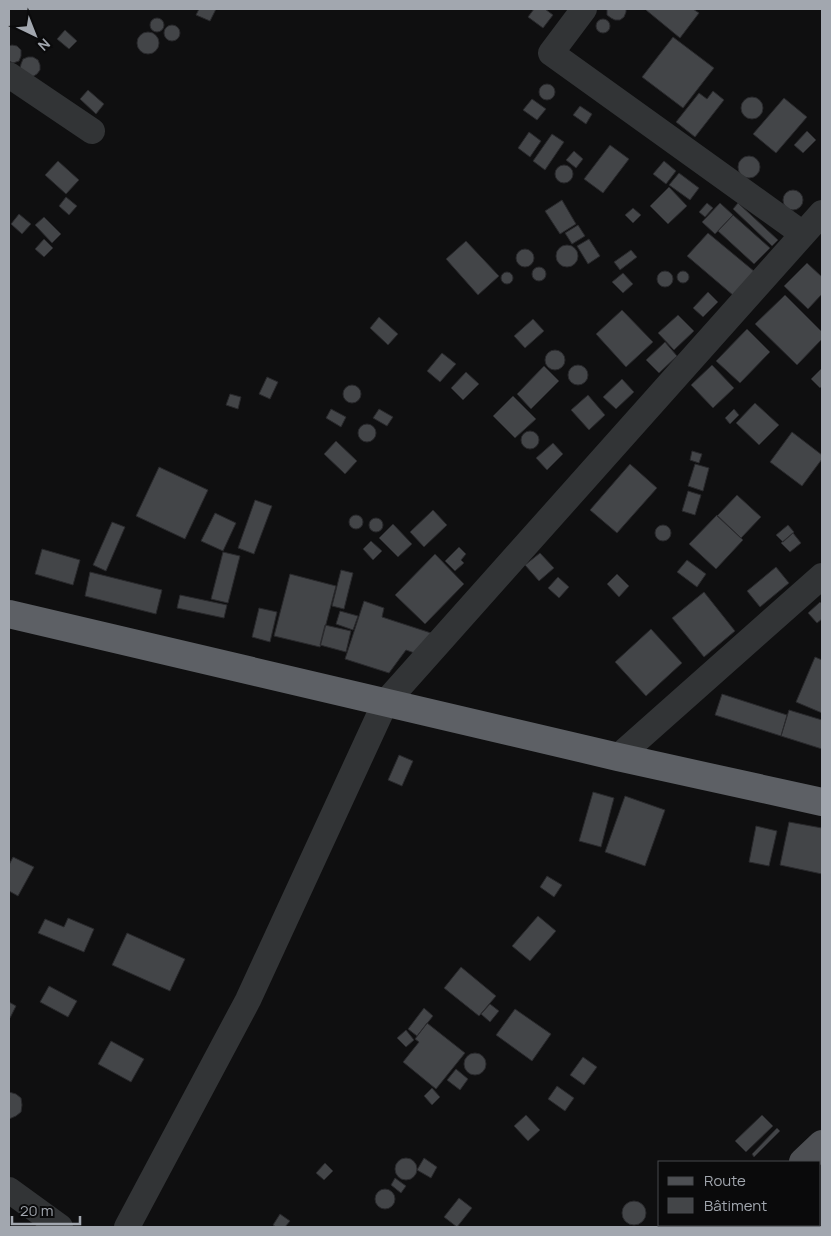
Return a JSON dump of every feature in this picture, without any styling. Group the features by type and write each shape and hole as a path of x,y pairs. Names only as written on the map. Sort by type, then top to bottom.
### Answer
{"highway":[{"path":"9,614 618,757 822,802"}],"main road":[{"path":"805,1161 822,1144"}],"street":[{"path":"584,9 551,53 804,234"},
{"path":"9,75 92,131"},
{"path":"127,1227 248,1000 385,703 822,213"},
{"path":"618,757 822,576"},
{"path":"9,1190 60,1227"}],"building":[{"path":"199,9 216,9 210,21 196,15"},
{"path":"534,9 545,9 553,15 543,28 528,17"},
{"path":"607,9 626,9 626,12 620,20 615,20 607,15"},
{"path":"647,9 693,9 699,13 680,38"},
{"path":"154,18 160,18 164,25 160,32 154,32 150,28 150,22"},
{"path":"600,19 606,19 610,26 606,33 600,33 596,29 596,23"},
{"path":"169,25 175,25 180,30 178,39 169,41 164,36 164,30"},
{"path":"65,30 77,41 69,49 57,39"},
{"path":"148,32 158,39 159,43 152,53 148,54 138,47 137,43 144,33"},
{"path":"673,37 714,68 683,108 642,77"},
{"path":"9,46 17,46 21,50 19,61 13,63 9,61"},
{"path":"28,57 38,60 40,65 40,70 32,77 20,69 23,59"},
{"path":"544,84 550,84 555,89 553,98 544,100 539,95 539,89"},
{"path":"88,90 104,104 96,114 80,99"},
{"path":"713,91 724,100 695,137 676,122 699,93 707,99"},
{"path":"752,97 762,104 763,108 756,118 752,119 742,112 741,108 748,98"},
{"path":"784,98 807,117 776,153 753,134"},
{"path":"532,99 546,109 537,120 523,110"},
{"path":"580,106 592,114 586,124 573,115"},
{"path":"807,131 816,140 803,153 794,145"},
{"path":"529,132 541,141 530,157 518,148"},
{"path":"552,134 564,142 545,170 533,161"},
{"path":"610,145 629,159 603,193 584,179"},
{"path":"574,151 583,159 576,168 566,160"},
{"path":"749,156 757,159 760,167 757,175 749,178 741,175 738,167 741,159"},
{"path":"58,161 79,180 66,194 45,175"},
{"path":"664,161 676,171 666,184 653,174"},
{"path":"564,165 570,168 573,174 570,180 564,183 558,180 555,174 558,168"},
{"path":"679,173 699,188 690,200 669,185"},
{"path":"669,187 687,206 668,224 650,206"},
{"path":"793,190 800,193 803,200 800,207 793,210 786,207 783,200 786,193"},
{"path":"66,197 77,206 69,215 59,206"},
{"path":"562,200 576,224 560,234 545,211"},
{"path":"707,203 713,208 705,217 699,212"},
{"path":"720,203 733,215 715,234 702,222"},
{"path":"738,203 778,240 772,246 733,209"},
{"path":"633,208 641,215 633,223 625,215"},
{"path":"19,214 31,224 22,234 11,224"},
{"path":"733,215 770,248 754,264 718,231"},
{"path":"44,217 61,234 52,243 35,225"},
{"path":"578,225 585,236 572,244 565,233"},
{"path":"708,233 755,272 734,296 687,256"},
{"path":"44,239 53,248 44,257 35,249"},
{"path":"589,239 600,256 588,264 577,246"},
{"path":"466,241 499,276 478,295 446,259"},
{"path":"567,245 575,248 578,256 575,264 567,267 559,264 556,256 559,248"},
{"path":"525,249 531,252 534,258 531,264 525,267 519,264 516,258 519,252"},
{"path":"631,250 637,257 620,270 614,262"},
{"path":"807,263 822,277 822,294 808,309 784,286"},
{"path":"539,267 544,269 546,274 544,279 539,281 534,279 532,274 534,269"},
{"path":"665,271 671,273 673,279 671,285 665,287 659,285 657,279 659,273"},
{"path":"681,271 685,271 689,277 685,283 681,283 677,279 677,275"},
{"path":"505,272 509,272 513,278 509,284 505,284 501,280 501,276"},
{"path":"623,273 633,284 623,293 612,282"},
{"path":"708,292 718,302 703,317 693,308"},
{"path":"785,295 822,332 822,339 797,365 755,324"},
{"path":"622,310 653,342 626,367 596,334"},
{"path":"678,315 694,331 674,350 658,333"},
{"path":"379,317 398,334 388,345 370,328"},
{"path":"533,319 544,331 525,348 514,336"},
{"path":"747,329 770,352 740,383 716,361"},
{"path":"665,342 677,356 659,373 646,360"},
{"path":"555,350 562,353 565,360 562,367 555,370 548,367 545,360 548,353"},
{"path":"442,353 456,364 440,382 427,371"},
{"path":"578,365 585,368 588,375 585,382 578,385 571,382 568,375 571,368"},
{"path":"712,365 734,388 713,408 691,385"},
{"path":"544,366 559,381 531,409 517,394"},
{"path":"822,368 822,386 820,388 811,379"},
{"path":"466,372 479,384 463,400 451,388"},
{"path":"267,377 278,382 270,399 259,394"},
{"path":"622,379 634,392 616,409 603,397"},
{"path":"352,385 358,388 361,394 358,400 352,403 346,400 343,394 346,388"},
{"path":"230,394 241,397 238,409 226,405"},
{"path":"588,395 605,415 589,430 571,410"},
{"path":"513,396 536,419 515,438 493,416"},
{"path":"755,403 779,425 759,445 736,423"},
{"path":"331,409 346,417 341,427 326,418"},
{"path":"379,409 393,417 387,426 373,418"},
{"path":"734,409 739,415 730,424 725,418"},
{"path":"363,424 371,424 376,429 374,440 363,442 358,437 358,429"},
{"path":"526,431 534,431 539,436 537,447 526,449 521,444 521,436"},
{"path":"792,432 822,455 822,459 802,486 770,462"},
{"path":"336,441 357,461 345,474 324,454"},
{"path":"553,443 563,454 547,470 536,458"},
{"path":"692,451 702,454 699,463 690,460"},
{"path":"630,464 657,488 617,533 590,510"},
{"path":"695,464 709,468 703,491 688,486"},
{"path":"159,467 208,490 185,539 136,516"},
{"path":"688,491 701,495 695,515 682,511"},
{"path":"737,495 761,517 741,538 717,516"},
{"path":"255,500 272,506 254,554 238,548"},
{"path":"433,510 447,525 424,547 410,532"},
{"path":"215,513 236,523 223,551 201,541"},
{"path":"356,515 361,517 363,522 361,527 356,529 351,527 349,522 351,517"},
{"path":"717,515 743,540 716,569 689,544"},
{"path":"376,518 381,520 383,525 381,530 376,532 371,530 369,525 371,520"},
{"path":"112,522 125,527 106,571 93,565"},
{"path":"393,524 412,544 398,557 379,538"},
{"path":"660,525 666,525 671,530 669,539 660,541 655,536 655,530"},
{"path":"788,525 794,532 783,542 776,535"},
{"path":"793,533 801,543 790,552 781,543"},
{"path":"371,541 382,551 373,560 363,549"},
{"path":"459,547 466,554 461,560 464,563 455,571 445,561"},
{"path":"42,549 80,560 73,585 35,574"},
{"path":"223,552 240,556 228,603 211,599"},
{"path":"540,553 554,568 539,581 525,565"},
{"path":"435,554 464,584 425,624 395,595"},
{"path":"687,560 706,574 697,587 677,572"},
{"path":"776,567 789,583 760,607 747,591"},
{"path":"341,570 353,573 344,609 332,606"},
{"path":"90,572 162,590 156,614 85,596"},
{"path":"290,574 336,586 320,647 274,636"},
{"path":"617,574 629,586 619,597 607,584"},
{"path":"558,577 569,587 559,598 548,588"},
{"path":"704,592 735,631 704,657 672,618"},
{"path":"180,595 227,605 224,618 177,608"},
{"path":"364,601 384,608 382,617 431,633 423,656 406,650 389,673 345,659"},
{"path":"820,602 822,604 822,619 817,623 808,613"},
{"path":"259,608 277,612 270,642 252,637"},
{"path":"340,611 358,616 353,630 336,624"},
{"path":"325,625 351,631 346,652 320,645"},
{"path":"651,629 682,663 646,696 615,662"},
{"path":"815,657 822,660 822,713 796,702"},
{"path":"722,694 787,715 781,736 715,715"},
{"path":"789,710 822,720 822,749 781,736"},
{"path":"399,755 413,761 402,786 388,780"},
{"path":"593,792 614,798 601,847 579,841"},
{"path":"625,796 665,810 645,866 605,852"},
{"path":"789,822 822,828 822,874 780,865"},
{"path":"756,826 777,831 769,866 749,862"},
{"path":"13,857 34,867 18,896 9,891 9,865"},
{"path":"547,876 562,885 554,897 540,887"},
{"path":"538,916 556,931 530,961 512,946"},
{"path":"68,918 94,929 84,952 38,933 45,919 64,927"},
{"path":"127,933 185,959 170,991 112,965"},
{"path":"461,967 496,996 479,1016 444,988"},
{"path":"49,986 77,1001 68,1017 40,1002"},
{"path":"9,1002 16,1006 10,1018 9,1017"},
{"path":"490,1004 499,1011 490,1022 481,1014"},
{"path":"424,1008 433,1016 417,1036 408,1029"},
{"path":"515,1009 551,1034 532,1061 496,1035"},
{"path":"427,1023 465,1053 436,1089 403,1062 419,1042 415,1039"},
{"path":"406,1030 414,1040 406,1047 397,1038"},
{"path":"111,1041 144,1059 131,1082 98,1064"},
{"path":"471,1053 479,1053 486,1060 486,1068 479,1075 471,1075 464,1068 464,1060"},
{"path":"583,1057 597,1067 584,1085 570,1075"},
{"path":"456,1069 468,1079 460,1090 447,1080"},
{"path":"557,1086 574,1098 565,1111 548,1099"},
{"path":"432,1088 440,1097 432,1105 424,1096"},
{"path":"9,1092 21,1098 22,1105 21,1112 9,1119"},
{"path":"526,1115 540,1130 528,1141 514,1126"},
{"path":"762,1115 773,1126 746,1152 735,1141"},
{"path":"777,1128 780,1131 754,1157 752,1154"},
{"path":"406,1158 414,1161 417,1169 414,1177 406,1180 398,1177 395,1169 398,1161"},
{"path":"424,1158 437,1167 431,1178 417,1170"},
{"path":"325,1163 333,1171 324,1180 316,1173"},
{"path":"395,1178 406,1186 401,1193 391,1185"},
{"path":"385,1189 392,1192 395,1199 392,1206 385,1209 378,1206 375,1199 378,1192"},
{"path":"459,1198 472,1208 457,1227 444,1217"},
{"path":"634,1201 639,1202 645,1208 645,1218 639,1224 634,1225 629,1224 623,1218 622,1213 623,1208 629,1202"},
{"path":"280,1214 290,1221 285,1227 273,1225"}]}
